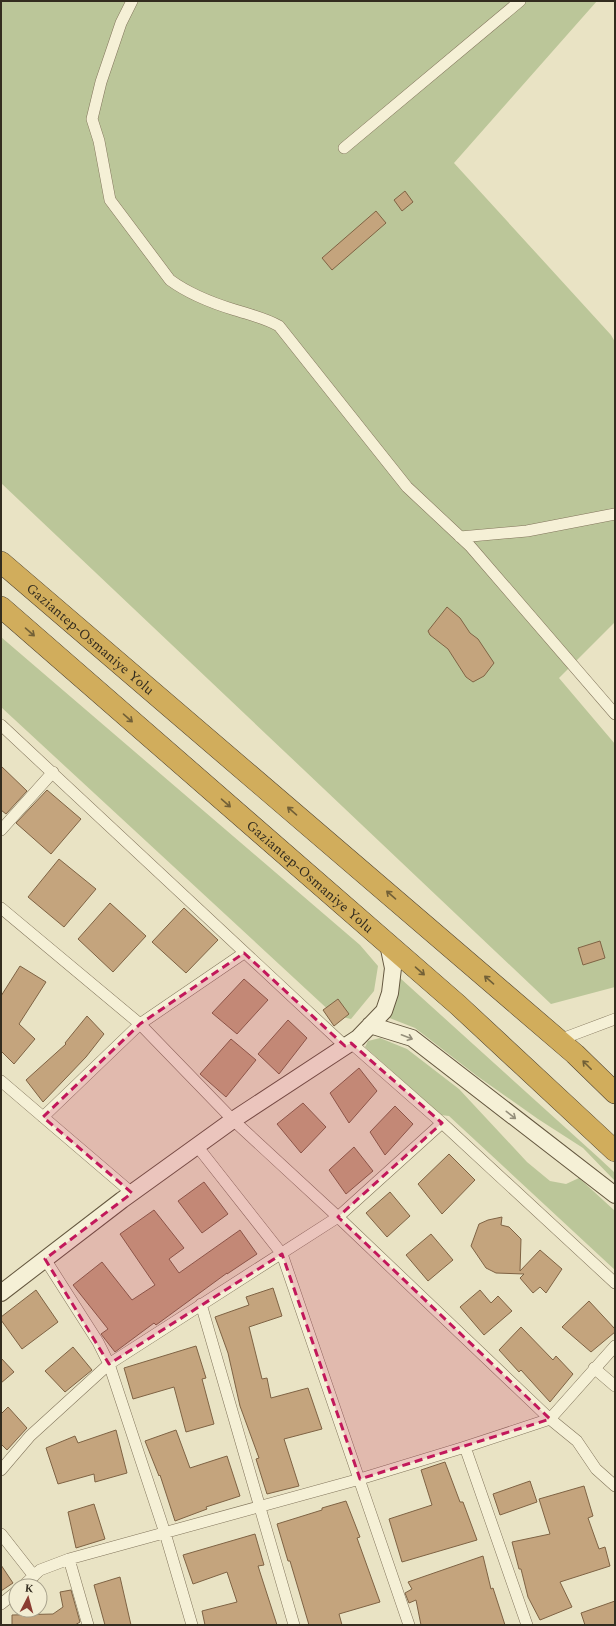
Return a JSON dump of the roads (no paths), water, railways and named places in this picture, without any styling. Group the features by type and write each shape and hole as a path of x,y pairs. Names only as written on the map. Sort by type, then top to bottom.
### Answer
{"highway":[{"name":"Gaziantep-Osmaniye Yolu","path":"1,562 560,1040 615,1093"},
{"name":"Gaziantep-Osmaniye Yolu","path":"1,607 458,1005 615,1151"}],"street":[{"path":"132,1 118,31 101,82 92,119 99,141 110,200 170,280 181,288 209,301 265,318 279,326 407,487 470,546 615,714"},
{"path":"344,148 520,1"},
{"path":"460,537 527,531 615,514"},
{"path":"1,724 244,953 348,1045 442,1123 615,1283"},
{"path":"1,830 53,772"},
{"path":"1,908 140,1024 232,1120 338,1217 550,1419 577,1441 596,1469 610,1475 615,1486"},
{"path":"1,1293 132,1193 232,1120 358,1038 384,1011 390,993 393,968 388,944"},
{"path":"43,1117 140,1024 244,953"},
{"path":"560,1040 615,1019"},
{"path":"370,1025 412,1038 615,1195"},
{"path":"1,1081 132,1193"},
{"path":"1,1470 30,1436 109,1364 338,1217 442,1123"},
{"path":"197,1146 282,1254 409,1625"},
{"path":"45,1259 98,1342 109,1364 165,1533 192,1625"},
{"path":"201,1304 294,1625"},
{"path":"32,1578 40,1570 69,1559 360,1479 550,1419 615,1346"},
{"path":"594,1368 615,1386"},
{"path":"465,1447 527,1625"},
{"path":"1,1534 34,1576"},
{"path":"69,1559 88,1625"}]}
